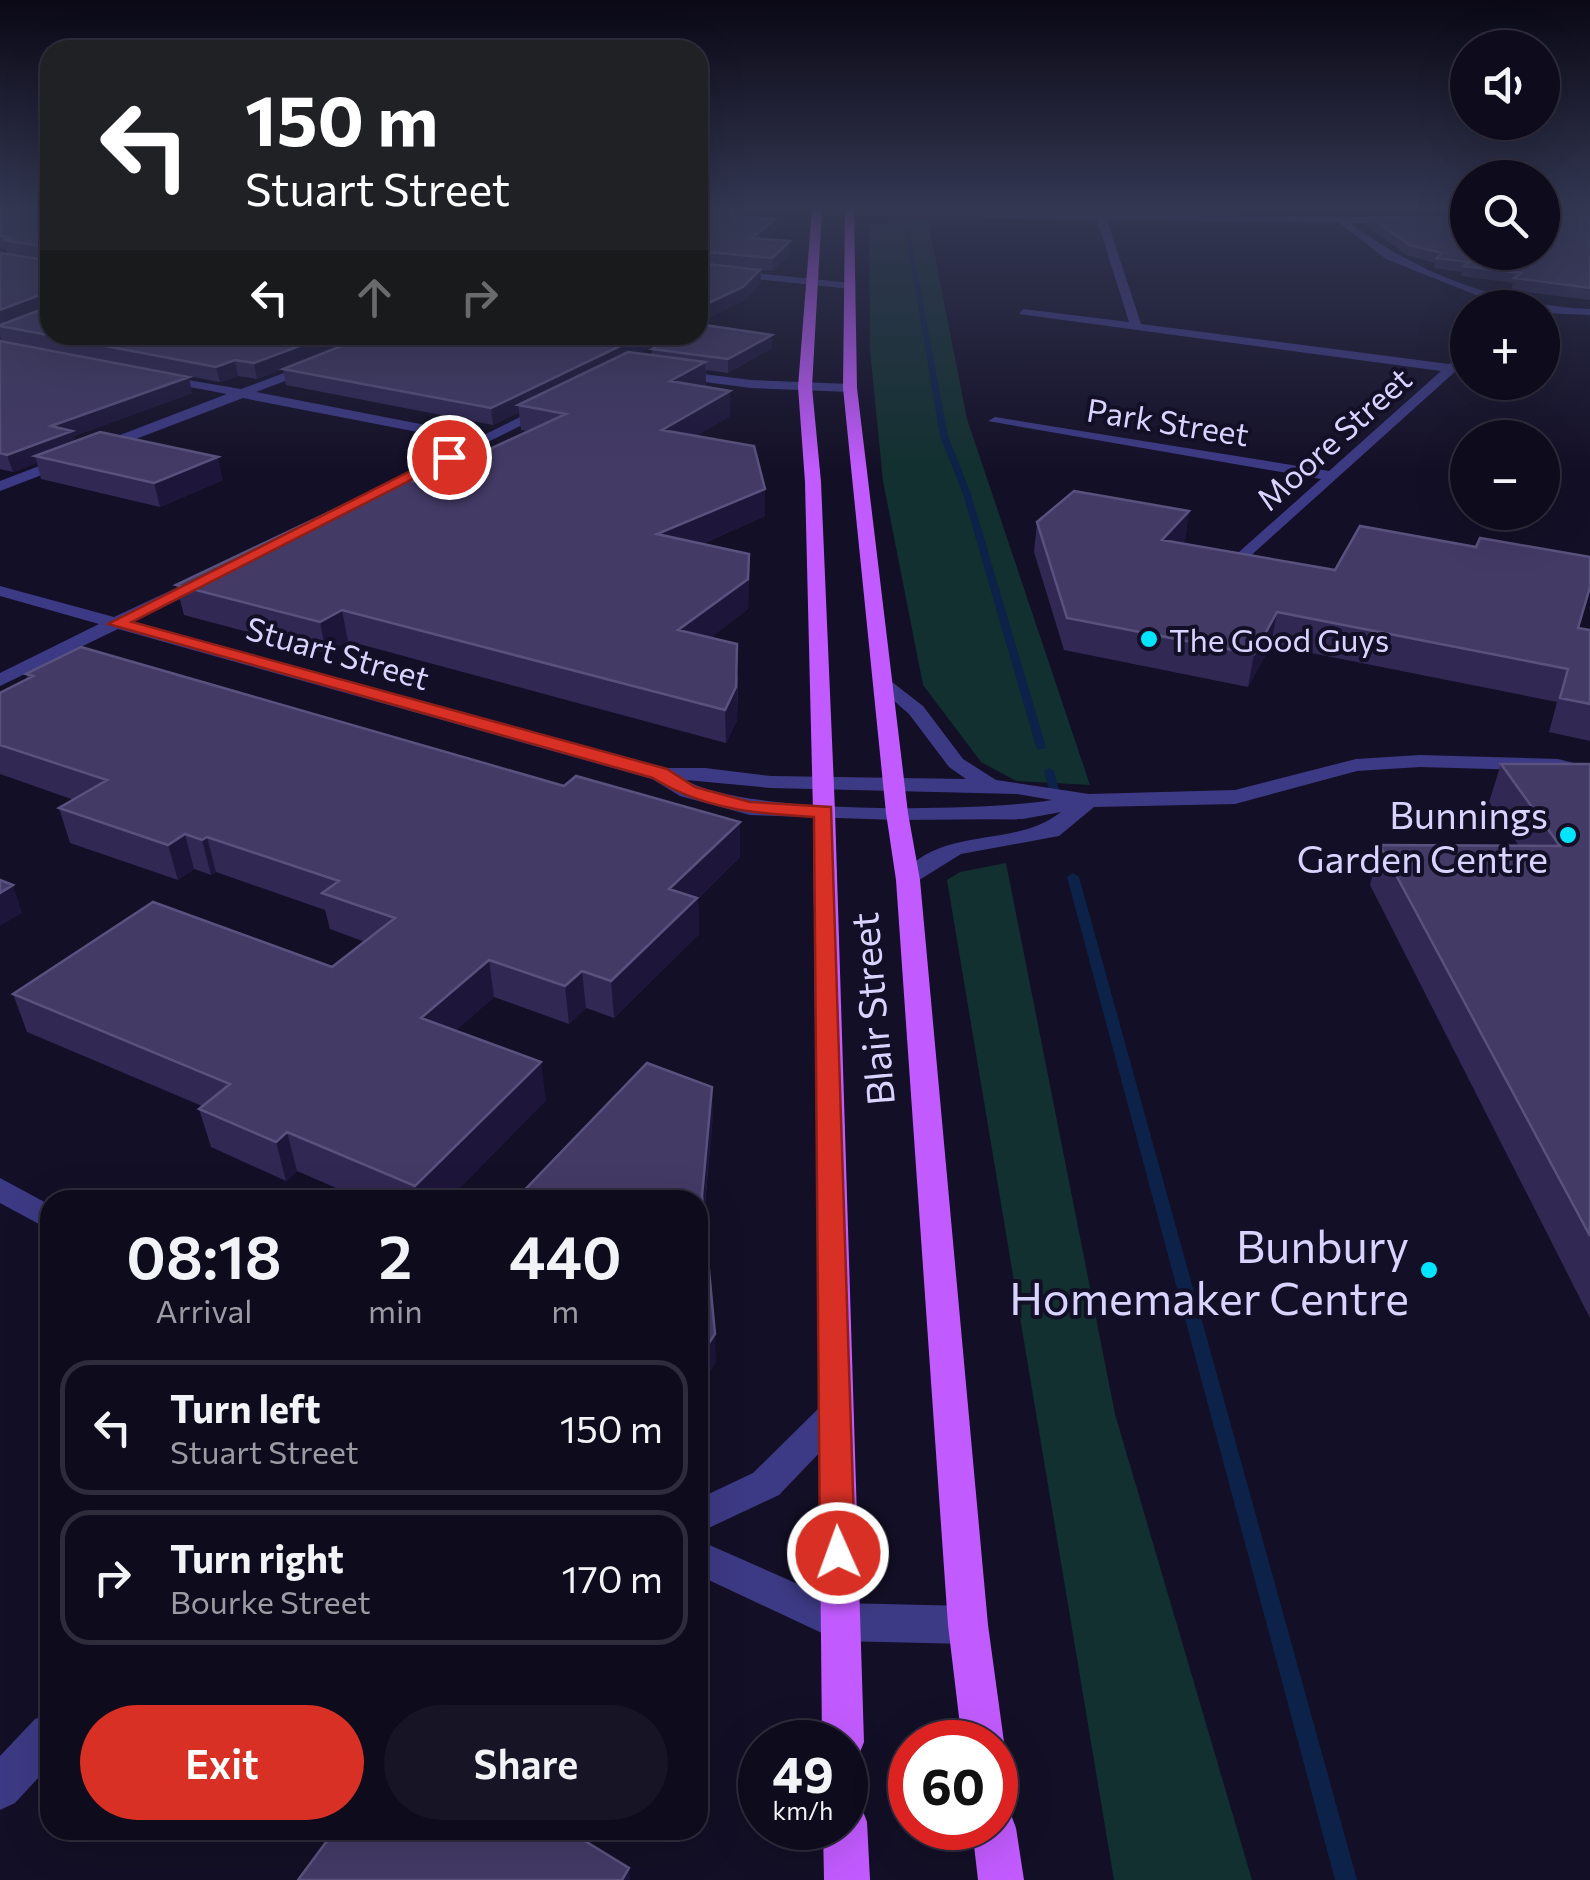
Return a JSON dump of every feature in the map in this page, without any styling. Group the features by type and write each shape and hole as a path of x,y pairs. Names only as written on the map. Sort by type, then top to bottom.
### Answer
{"main road":[{"name":"Blair Street","path":"812,297 804,387 814,482 824,811 842,1720"},
{"name":"Blair Street","path":"851,297 850,388 897,814 908,880 968,1625 980,1720"},
{"path":"846,1850 847,1880"},
{"path":"997,1850 1000,1880"}],"street":[{"path":"1125,297 1136,327"},
{"path":"1560,309 1590,312"},
{"path":"1024,312 1450,368"},
{"path":"674,345 640,370 850,388"},
{"path":"0,486 325,361"},
{"name":"Moore Street","path":"1236,564 1450,369"},
{"path":"149,376 483,440"},
{"path":"364,500 566,400"},
{"name":"Park Street","path":"995,421 1331,476"},
{"path":"0,680 227,568"},
{"name":"Stuart Street","path":"0,592 660,774 894,786 1017,787 1089,800"},
{"path":"884,681 916,710 956,763 992,787"},
{"path":"908,880 940,854 955,848 1051,831 1089,800 1235,797 1356,765 1420,761 1558,765 1590,772"},
{"name":"Stuart Street","path":"660,774 688,791 750,808 897,814 1023,812 1089,800"},
{"path":"0,1189 40,1213"},
{"path":"708,1511 766,1484 834,1414"},
{"path":"708,1562 839,1622 968,1625"},
{"path":"0,1788 40,1745"}],"green space":[{"path":"870,297 943,297 967,419 1090,785 1016,781 981,762 923,685 883,481 870,350"},
{"path":"1006,863 1115,1414 1252,1880 1114,1880 947,880 960,872"}],"building":[{"path":"0,297 35,297 0,310"},
{"path":"40,310 40,334 0,325"},
{"path":"708,325 772,335 728,359 652,349 659,345 708,345"},
{"path":"0,341 189,377 51,426 72,431 7,455 0,453"},
{"path":"100,345 302,345 254,363 235,360 216,367"},
{"path":"344,345 622,345 491,408 283,369"},
{"path":"628,352 705,362 670,381 730,391 662,430 754,446 765,489 657,534 749,554 748,579 678,630 737,644 736,687 725,710 342,610 320,622 176,585 399,479 418,482 566,414 518,405"},
{"path":"100,432 218,457 154,483 35,456"},
{"path":"1074,491 1189,511 1162,540 1335,570 1360,526 1476,547 1480,538 1590,557 1590,587 1578,628 1590,630 1590,704 1560,698 1568,669 1277,612 1254,654 1067,618 1037,522"},
{"path":"81,647 564,786 576,776 740,822 669,889 697,898 611,981 582,971 565,986 489,960 421,1018 541,1062 415,1186 287,1132 276,1142 199,1109 230,1084 13,994 153,902 332,967 395,918 322,893 339,881 207,837 202,840 185,834 168,845 59,808 107,780 0,745 0,693 33,676 26,674"},
{"path":"1501,764 1590,764 1590,1236 1380,845 1560,846"},
{"path":"0,880 13,885 0,893"},
{"path":"647,1063 712,1087 703,1190 525,1190"},
{"path":"708,1260 715,1334 708,1344"},
{"path":"328,1840 583,1840 629,1868 622,1880 298,1880"}],"waterway":[{"path":"919,297 944,436 967,494 1041,747"},
{"path":"1049,771 1054,790"},
{"path":"1073,877 1346,1880"}],"place":[{"name":"The Good Guys","path":"1149,639"},
{"name":"Bunnings Garden Centre","path":"1568,835"},
{"name":"Bunbury Homemaker Centre","path":"1429,1270"}],"route":[{"path":"449,457 117,624 660,774 688,791 750,808 824,811 838,1553"}]}
